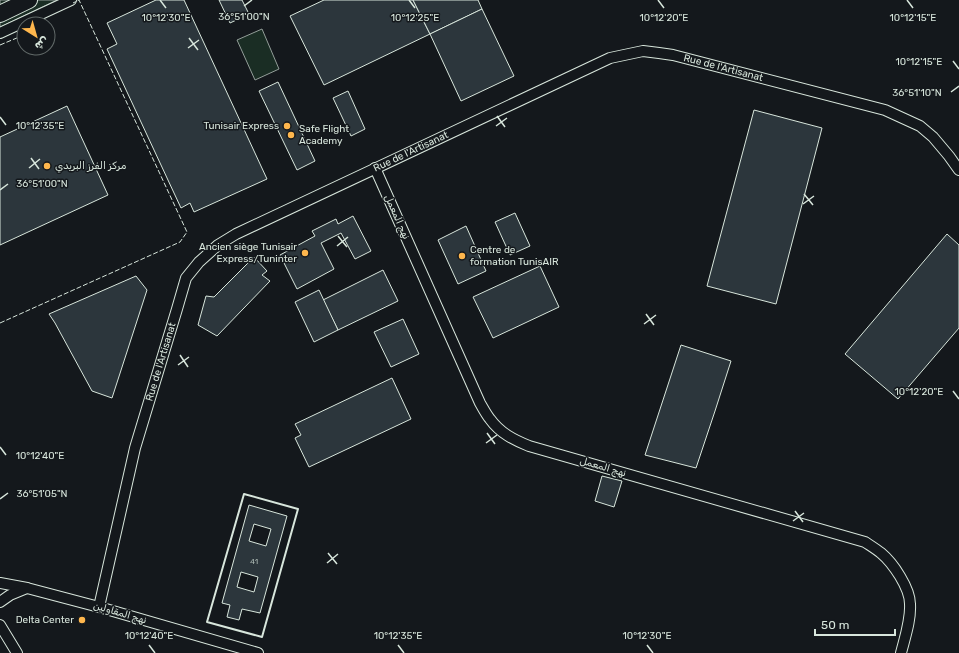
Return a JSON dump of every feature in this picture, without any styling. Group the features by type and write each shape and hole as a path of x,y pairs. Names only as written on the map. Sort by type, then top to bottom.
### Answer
{"highway":[{"path":"0,14 29,0"}],"street":[{"path":"0,34 71,0"},
{"name":"Rue de l'Artisanat","path":"99,607 135,448 186,278 199,262 218,245 236,234 610,58 643,51 673,56 885,110 920,126 933,136 959,170"},
{"name":"نهج المعمل","path":"375,168 480,403 490,420 500,430 513,440 529,446 865,542 881,553 894,567 909,594 909,618 900,653"},
{"name":"نهج المقاولين","path":"0,583 27,588 99,607 258,653"},
{"path":"0,602 10,595 27,588"},
{"path":"0,625 17,653"}],"green space":[{"path":"0,0 57,0 23,16 16,16 16,19 0,27"},
{"path":"262,29 279,69 255,80 237,40"}],"building":[{"path":"156,0 184,0 267,179 194,212 190,203 181,208 107,49 117,44 107,23"},
{"path":"219,0 242,0 249,14 230,23"},
{"path":"324,0 413,0 430,34 324,85 290,16"},
{"path":"413,0 478,0 482,9 430,34"},
{"path":"482,9 514,76 461,101 430,34"},
{"name":"Tunisair Express","path":"278,82 315,161 297,170 259,91"},
{"path":"348,91 365,129 351,136 333,98"},
{"name":"مركز الفرز البريدي","path":"67,106 108,195 0,245 0,137"},
{"path":"754,110 822,128 776,304 707,286"},
{"path":"515,213 530,246 510,255 495,222"},
{"name":"Ancien siège Tunisair Express/Tuninter","path":"353,216 371,251 355,259 341,233 321,243 334,269 297,289 280,255 315,236 312,231 336,219 338,224"},
{"name":"Centre de formation TunisAIR","path":"466,226 486,271 458,284 438,240"},
{"path":"947,234 959,245 959,328 898,399 845,354"},
{"path":"254,257 267,271 262,275 270,281 217,336 198,325 206,296 214,297"},
{"path":"540,266 559,307 493,338 473,297"},
{"path":"383,270 398,301 338,330 323,300"},
{"path":"136,276 147,290 112,398 92,391 49,314"},
{"path":"319,290 338,330 314,342 295,302"},
{"path":"403,319 419,354 391,367 374,332"},
{"path":"681,345 731,361 696,468 645,455"},
{"path":"392,378 411,419 309,467 295,438 301,435 295,424"},
{"path":"602,476 622,481 614,507 595,501"},
{"path":"249,505 287,516 260,613 242,609 239,620 227,617 230,605 222,603","holes":["254,524 271,529 266,546 249,541","241,572 258,577 254,592 237,587"]}],"fence":[{"path":"0,323 180,242 187,232 79,0 73,3"},
{"path":"0,45 16,38"}],"wall":[{"path":"244,494 298,509 262,637 207,622 244,494"}],"place":[{"name":"Tunisair Express","path":"287,126"},
{"name":"Safe Flight Academy","path":"291,135"},
{"name":"مركز الفرز البريدي","path":"47,166"},
{"name":"Ancien siège Tunisair Express/Tuninter","path":"305,253"},
{"name":"Centre de formation TunisAIR","path":"462,256"},
{"name":"Delta Center","path":"82,620"}]}
